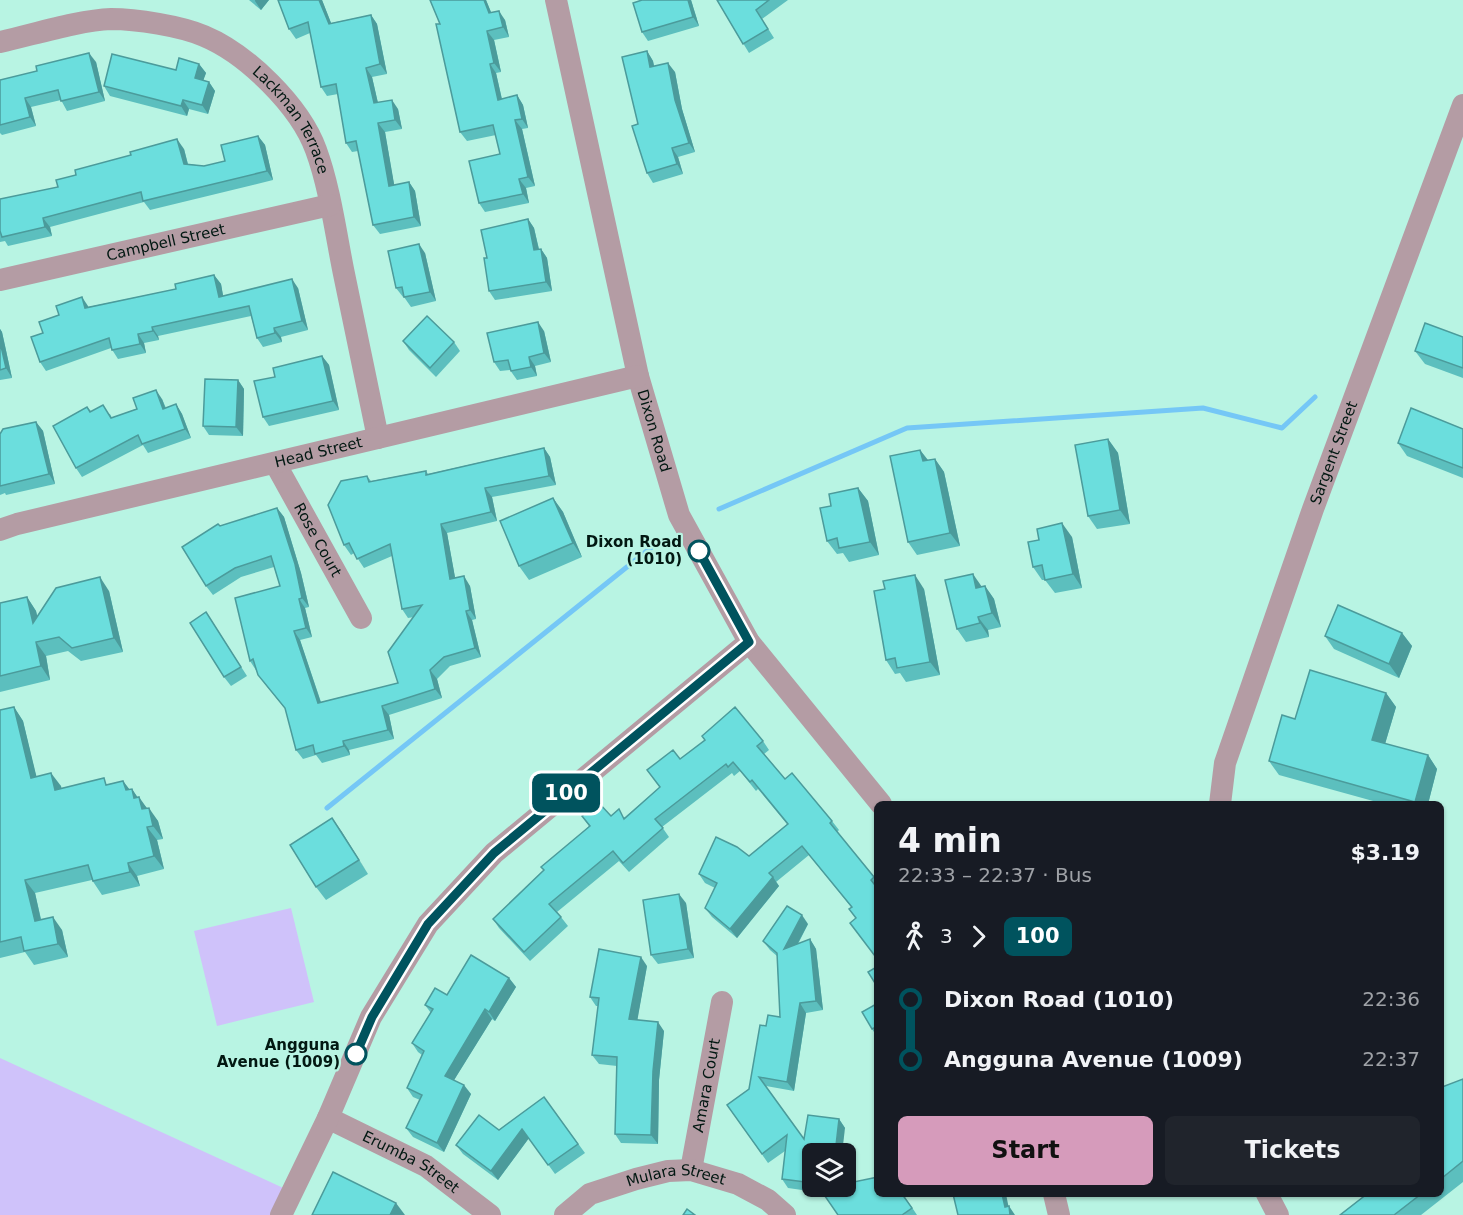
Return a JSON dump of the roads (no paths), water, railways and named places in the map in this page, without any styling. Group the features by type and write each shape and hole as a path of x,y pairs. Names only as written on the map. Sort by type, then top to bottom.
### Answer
{"street":[{"name":"Dixon Road","path":"556,0 638,376 679,515 749,642 879,801"},
{"name":"Lackman Terrace","path":"0,42 111,19 181,28 207,37 267,79 287,101 305,127 316,151 330,205 378,438"},
{"name":"Sargent Street","path":"1220,801 1225,763 1313,509 1463,105"},
{"name":"Campbell Street","path":"0,280 330,205"},
{"name":"Head Street","path":"0,530 17,524 638,376"},
{"name":"Rose Court","path":"274,463 361,618"},
{"path":"281,1215 328,1118 372,1017 428,924 494,853 749,642"},
{"name":"Amara Court","path":"691,1170 722,1002"},
{"name":"Erumba Street","path":"328,1118 426,1166 490,1215"},
{"name":"Mulara Street","path":"565,1215 590,1194 668,1171 691,1170 738,1184 768,1200 785,1215"},
{"path":"1055,1197 1059,1215"},
{"path":"1269,1197 1278,1215"}],"waterway":[{"path":"719,509 907,428 1203,408 1282,428 1315,397"},
{"path":"327,808 653,546"}],"place":[{"name":"Dixon Road (1010)","path":"699,551"},
{"name":"Angguna Avenue (1009)","path":"356,1054"}]}
